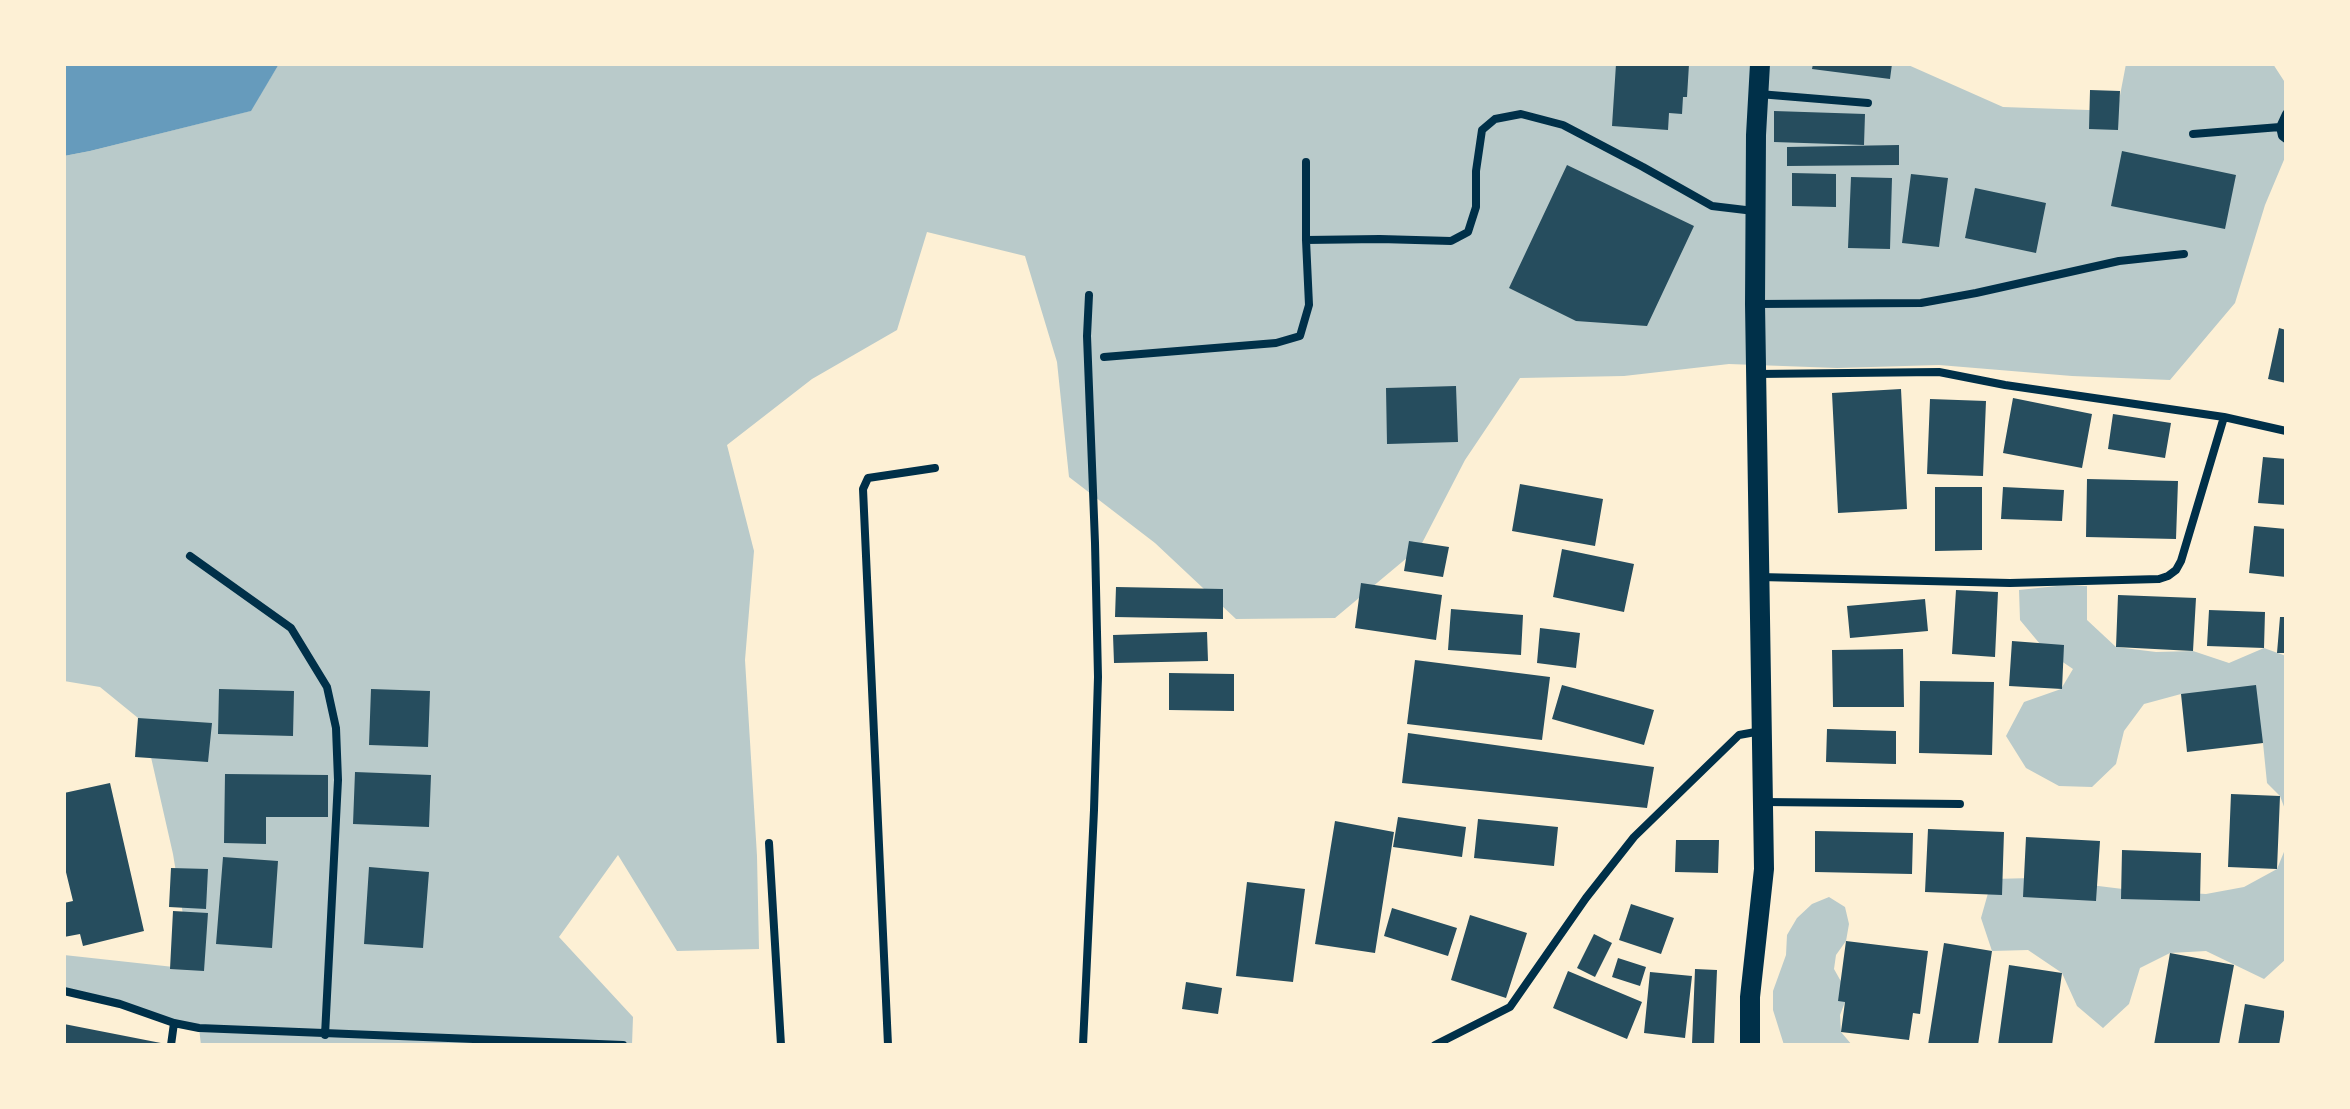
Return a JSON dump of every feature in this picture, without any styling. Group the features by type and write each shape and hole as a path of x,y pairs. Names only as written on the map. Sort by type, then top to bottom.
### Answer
{"main road":[{"path":"1750,1045 1750,997 1764,869 1755,304 1760,64"}],"street":[{"path":"1758,94 1868,103"},
{"path":"1306,240 1451,241 1468,232 1476,207 1476,171 1482,130 1495,119 1521,114 1563,125 1712,206 1755,211"},
{"path":"2286,114 2280,127 2286,139"},
{"path":"2193,134 2280,127"},
{"path":"1104,357 1276,343 1300,336 1309,305 1306,162"},
{"path":"1755,304 1921,303 2119,261 2184,254"},
{"path":"1083,1045 1098,677 1087,336 1089,295"},
{"path":"1756,374 1939,372 2005,385 2224,417 2286,431"},
{"path":"1759,577 2010,583 2159,579 2168,576 2181,561 2224,417"},
{"path":"888,1045 863,489 868,478 935,468"},
{"path":"190,556 291,628 327,687 336,728 338,780 325,1035"},
{"path":"1435,1045 1510,1007 1586,898 1634,837 1739,735 1762,731"},
{"path":"1763,802 1960,804"},
{"path":"769,843 781,1045"},
{"path":"64,991 199,1028 623,1045"},
{"path":"171,1045 174,1023"}],"shaded area":[{"path":"279,64 1906,64 2003,107 2117,111 2126,64 2273,64 2286,84 2286,155 2265,205 2235,303 2170,380 1939,365 1837,368 1729,364 1624,376 1520,378 1465,460 1420,547 1335,618 1236,619 1155,543 1069,477 1057,362 1025,256 927,232 897,330 812,379 727,445 754,551 745,660 757,856 759,949 677,951 618,855 559,937 633,1017 632,1045 201,1045 199,1028 64,993 64,955 192,969 173,854 143,722 100,687 64,681 64,156 250,111"},
{"path":"2087,586 2087,620 2116,647 2156,652 2193,651 2229,663 2264,648 2286,656 2286,812 2280,796 2267,783 2263,743 2248,719 2217,701 2181,694 2144,704 2124,731 2116,764 2092,787 2059,786 2026,768 2006,736 2024,702 2061,689 2073,669 2045,650 2020,620 2019,590"},
{"path":"2286,847 2286,959 2264,979 2206,951 2170,953 2140,968 2129,1004 2103,1028 2077,1006 2062,973 2028,950 1992,951 1981,918 1992,879 2033,878 2131,890 2206,894 2244,887 2277,869"},
{"path":"1829,897 1845,907 1849,924 1846,941 1836,955 1834,969 1843,985 1845,1002 1840,1015 1841,1032 1852,1045 1784,1045 1773,1010 1773,991 1786,955 1787,935 1797,918 1812,904"}],"water":[{"path":"64,64 279,64 251,111 64,156"}],"building":[{"path":"1616,64 1689,64 1687,97 1683,97 1682,114 1669,113 1668,130 1612,126"},
{"path":"1813,64 1892,64 1890,79 1812,69"},
{"path":"2090,90 2120,91 2118,130 2089,129"},
{"path":"1774,111 1865,114 1864,145 1774,142"},
{"path":"1899,145 1899,165 1787,166 1787,147"},
{"path":"2122,151 2236,175 2225,229 2111,206"},
{"path":"1567,165 1694,226 1647,326 1576,321 1509,288"},
{"path":"1792,173 1836,174 1836,207 1792,206"},
{"path":"1911,174 1948,178 1939,247 1902,243"},
{"path":"1851,177 1892,178 1890,249 1848,248"},
{"path":"1975,188 2046,203 2036,253 1965,238"},
{"path":"2279,328 2286,330 2286,383 2268,379"},
{"path":"1456,386 1458,442 1387,444 1386,388"},
{"path":"1901,389 1907,509 1838,513 1832,393"},
{"path":"2013,398 2092,414 2082,468 2003,453"},
{"path":"1930,399 1986,401 1983,476 1927,474"},
{"path":"2113,414 2171,423 2165,458 2108,449"},
{"path":"2263,457 2286,459 2286,505 2258,503"},
{"path":"2087,479 2178,481 2176,539 2086,537"},
{"path":"1520,484 1603,499 1595,546 1512,531"},
{"path":"1935,487 1982,487 1982,550 1935,551"},
{"path":"2003,487 2064,490 2062,521 2001,519"},
{"path":"2254,526 2286,529 2286,577 2249,573"},
{"path":"1409,541 1449,547 1443,577 1404,571"},
{"path":"1562,549 1634,564 1624,612 1553,597"},
{"path":"1361,583 1442,595 1436,640 1355,628"},
{"path":"1116,587 1223,589 1223,619 1115,617"},
{"path":"1956,590 1998,592 1995,657 1952,654"},
{"path":"2118,595 2196,598 2193,651 2116,647"},
{"path":"1925,599 1928,631 1850,638 1847,606"},
{"path":"1451,609 1523,615 1521,655 1448,650"},
{"path":"2209,610 2265,612 2264,648 2207,646"},
{"path":"2280,617 2286,617 2286,653 2277,653"},
{"path":"1540,628 1580,633 1576,668 1537,663"},
{"path":"1207,632 1208,661 1114,663 1113,635"},
{"path":"2012,641 2064,645 2062,689 2009,686"},
{"path":"1903,649 1904,707 1833,707 1832,650"},
{"path":"1415,660 1550,677 1542,740 1407,724"},
{"path":"1169,673 1234,674 1234,711 1169,710"},
{"path":"1920,681 1994,682 1992,755 1919,753"},
{"path":"1562,685 1654,710 1644,745 1552,719"},
{"path":"2256,685 2263,743 2187,752 2181,694"},
{"path":"219,689 294,691 293,736 218,734"},
{"path":"371,689 430,691 428,747 369,745"},
{"path":"138,718 212,723 208,762 135,757"},
{"path":"1827,729 1896,731 1896,764 1826,762"},
{"path":"1408,733 1654,767 1647,808 1402,783"},
{"path":"355,772 431,775 429,827 353,824"},
{"path":"225,774 328,775 328,817 266,817 266,844 224,843"},
{"path":"110,783 144,931 83,946 80,934 64,937 64,903 73,901 64,864 64,793"},
{"path":"2231,794 2280,796 2277,869 2228,867"},
{"path":"1398,817 1466,827 1462,857 1393,847"},
{"path":"1478,819 1558,827 1554,866 1474,858"},
{"path":"1335,821 1394,832 1375,953 1315,944"},
{"path":"1928,829 2004,832 2002,895 1925,892"},
{"path":"1815,831 1913,833 1912,874 1815,872"},
{"path":"2026,837 2100,841 2096,901 2023,897"},
{"path":"1676,840 1719,840 1718,873 1675,872"},
{"path":"2122,850 2201,853 2200,901 2121,899"},
{"path":"223,857 278,861 272,948 216,944"},
{"path":"369,867 429,872 423,948 364,944"},
{"path":"171,868 208,869 206,909 169,907"},
{"path":"1247,882 1305,889 1293,982 1236,976"},
{"path":"1631,904 1674,918 1661,954 1619,940"},
{"path":"1392,908 1457,928 1448,956 1384,936"},
{"path":"173,911 208,913 204,971 170,969"},
{"path":"1470,915 1527,933 1506,998 1451,980"},
{"path":"1594,934 1612,943 1595,977 1577,968"},
{"path":"1846,941 1928,951 1920,1014 1913,1013 1909,1040 1841,1032 1845,1002 1838,1001"},
{"path":"1944,943 1992,951 1978,1045 1928,1045"},
{"path":"2170,953 2234,965 2219,1045 2154,1045"},
{"path":"1618,958 1646,967 1640,986 1612,977"},
{"path":"2009,965 2062,973 2052,1045 1998,1045"},
{"path":"1695,969 1717,970 1714,1045 1692,1044"},
{"path":"1568,971 1642,1002 1627,1039 1553,1008"},
{"path":"1650,972 1692,976 1685,1038 1644,1033"},
{"path":"1186,982 1222,988 1218,1014 1182,1009"},
{"path":"2245,1004 2285,1011 2279,1045 2238,1045"},
{"path":"64,1024 166,1044 166,1045 64,1045"}]}
